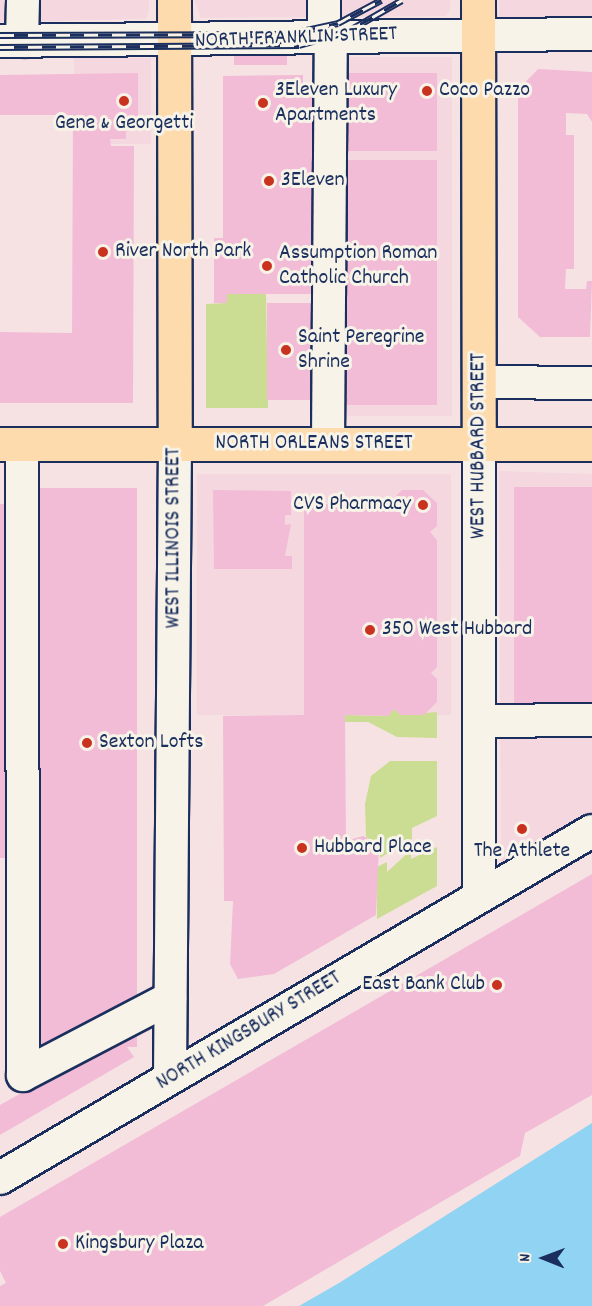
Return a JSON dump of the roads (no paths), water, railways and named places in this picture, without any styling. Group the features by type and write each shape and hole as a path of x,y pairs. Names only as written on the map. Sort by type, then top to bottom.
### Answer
{"main road":[{"name":"WEST ILLINOIS STREET","path":"174,0 175,444"},
{"name":"WEST HUBBARD STREET","path":"478,0 479,444"},
{"name":"NORTH ORLEANS STREET","path":"11,444 592,444"}],"street":[{"path":"11,41 22,0"},
{"path":"324,0 327,36 328,443"},
{"name":"NORTH FRANKLIN STREET","path":"11,41 174,41 327,36 592,34"},
{"path":"479,382 592,383"},
{"path":"11,444 23,1075 170,998"},
{"name":"WEST ILLINOIS STREET","path":"170,1077 175,444"},
{"name":"WEST HUBBARD STREET","path":"479,444 480,893"},
{"path":"480,721 592,720"},
{"name":"NORTH KINGSBURY STREET","path":"0,1178 480,893 592,831"}],"water":[{"path":"592,1123 592,1306 299,1306 339,1283"}],"railway":[{"path":"0,35 288,34 338,23 381,0"},
{"path":"0,47 299,45 348,31 402,0"}],"place":[{"name":"Coco Pazzo","path":"427,91"},
{"name":"Gene & Georgetti","path":"124,101"},
{"name":"3Eleven Luxury Apartments","path":"263,103"},
{"name":"3Eleven","path":"269,181"},
{"name":"River North Park","path":"103,252"},
{"name":"Assumption Roman Catholic Church","path":"267,266"},
{"name":"Saint Peregrine Shrine","path":"286,350"},
{"name":"CVS Pharmacy","path":"423,505"},
{"name":"350 West Hubbard","path":"370,630"},
{"name":"Sexton Lofts","path":"87,743"},
{"name":"The Athlete","path":"522,829"},
{"name":"Hubbard Place","path":"302,848"},
{"name":"East Bank Club","path":"497,985"},
{"name":"Kingsbury Plaza","path":"63,1244"}]}
